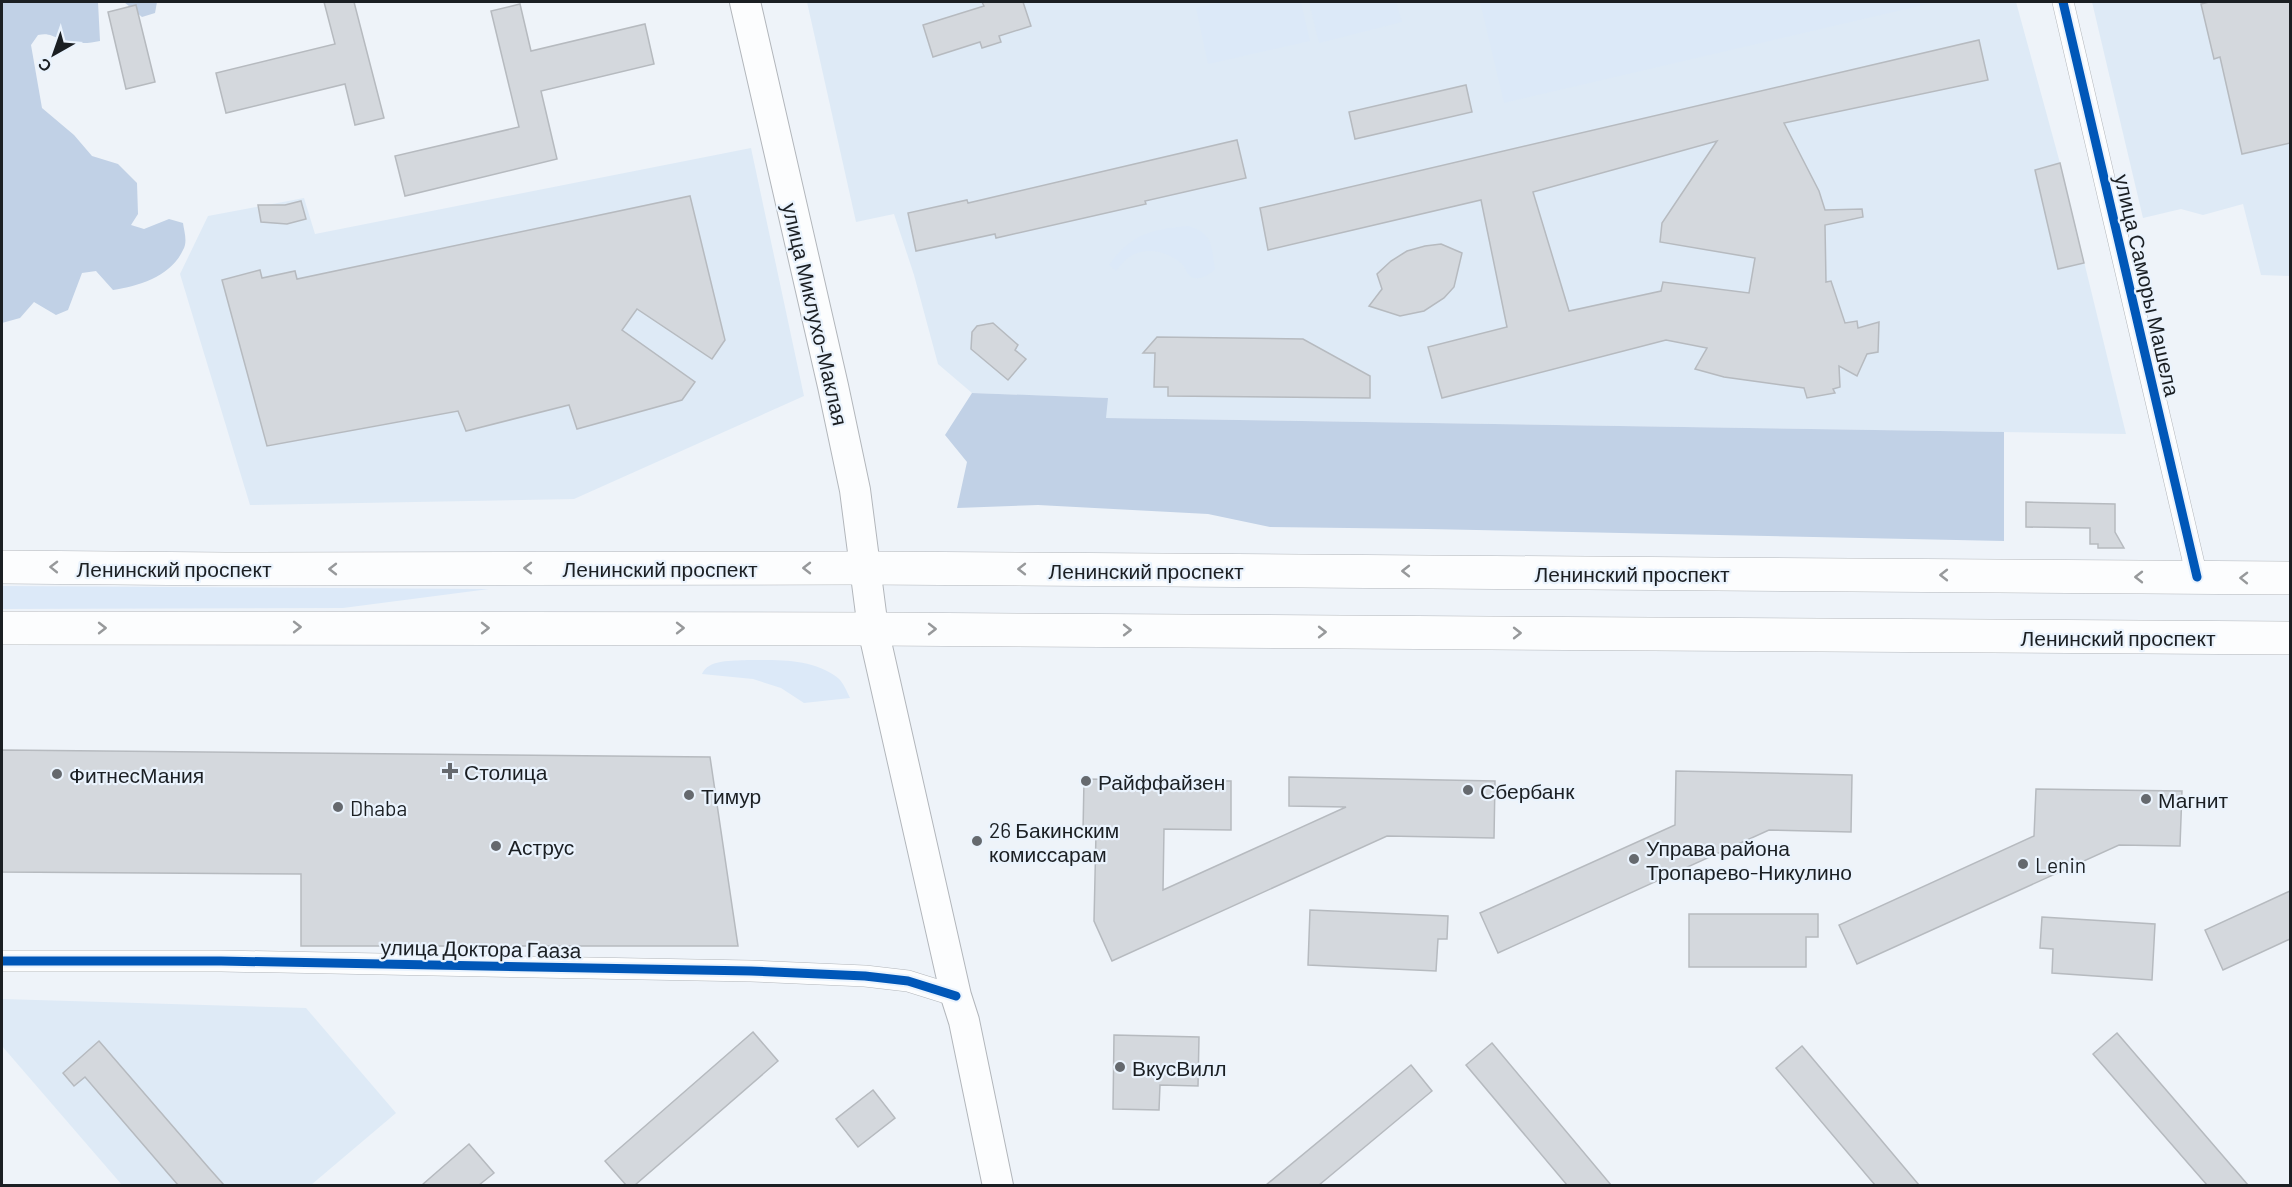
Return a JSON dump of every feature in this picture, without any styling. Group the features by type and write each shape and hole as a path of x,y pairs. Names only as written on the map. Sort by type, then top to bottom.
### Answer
{"main road":[{"name":"улица Миклухо-Маклая","path":"745,2 855,490 873,629 956,996 964,1021 998,1185"},
{"name":"Ленинский проспект","path":"2,567 865,568 2290,578"},
{"name":"Ленинский проспект","path":"2,628 873,629 2290,638"}],"street":[{"name":"улица Саморы Машела","path":"2063,2 2197,577"},
{"name":"улица Доктора Гааза","path":"2,961 221,961 751,971 908,981 956,996"}],"shaded area":[{"path":"2,2 98,2 100,41 76,43 42,34 38,35 31,45 42,108 74,135 92,156 118,164 137,183 138,214 131,225 144,229 169,219 183,223 185,240 178,259 171,267 154,278 134,286 113,290 96,271 82,273 68,310 56,315 34,302 20,318 2,323"},
{"path":"124,2 157,2 155,13 142,17"},
{"path":"807,2 2016,2 2060,163 2126,434 1105,418 1107,398 972,393 938,364 914,275 894,214 856,222"},
{"path":"1223,2 1301,2 1310,41 1208,64 1196,8"},
{"path":"1309,2 1396,2 1402,22 1319,43"},
{"path":"1480,2 1936,2 1504,103"},
{"path":"2092,2 2290,2 2290,276 2261,275 2243,204 2203,215 2181,209 2143,218"},
{"path":"751,148 804,396 574,499 250,505 180,274 208,216 304,198 315,234"},
{"path":"1189,226 1203,233 1210,242 1215,269 1207,275 1193,278 1182,264 1170,256 1149,251 1135,254 1125,260 1116,271 1109,265 1126,246 1144,235 1164,229"},
{"path":"972,393 1108,398 1106,418 2004,432 2004,541 1270,527 1208,514 1038,505 957,508 967,462 945,435"},
{"path":"2,586 489,589 343,608 2,609"},
{"path":"747,660 794,662 828,671 838,678 850,698 804,703 781,688 753,679 702,674 705,669 715,663"},
{"path":"2,999 306,1008 396,1113 311,1185 122,1185 2,1046"}],"building":[{"path":"324,2 354,2 384,118 355,125 345,84 226,113 216,73 335,44"},
{"path":"982,2 1023,2 1031,26 999,36 1001,42 982,48 980,42 933,57 923,25 984,6"},
{"path":"2209,2 2290,2 2290,143 2242,154 2220,57 2214,59 2201,4"},
{"path":"520,4 531,51 645,24 654,64 541,91 557,159 405,196 395,156 519,127 491,11"},
{"path":"136,5 155,82 126,89 108,12"},
{"path":"1979,40 1988,80 1784,123 1819,191 1825,210 1862,209 1863,217 1825,225 1826,282 1831,281 1845,323 1857,321 1858,328 1879,322 1878,352 1867,354 1857,376 1839,366 1840,387 1833,389 1835,393 1807,398 1804,388 1724,377 1695,369 1707,348 1666,340 1442,398 1428,347 1507,327 1481,200 1268,250 1260,208","holes":["1717,141 1662,223 1660,242 1755,258 1749,293 1663,282 1661,291 1569,311 1533,192"]},
{"path":"1466,85 1472,112 1355,139 1349,112"},
{"path":"1237,140 1246,178 1145,201 1146,204 996,238 995,234 916,251 908,213 967,200 968,203"},
{"path":"2060,163 2084,263 2058,269 2035,170"},
{"path":"690,196 725,340 712,359 637,309 622,330 695,382 682,400 577,429 569,405 466,431 458,411 267,446 222,280 260,270 262,278 295,271 297,279"},
{"path":"301,201 306,219 287,224 261,222 258,205 285,205"},
{"path":"1441,244 1462,253 1454,287 1444,298 1424,311 1400,316 1369,306 1382,289 1377,274 1391,261 1407,251"},
{"path":"993,323 1018,345 1015,350 1026,359 1008,380 971,349 972,332 977,326"},
{"path":"1157,337 1303,339 1370,376 1370,398 1168,396 1168,387 1154,387 1155,353 1143,353"},
{"path":"2026,502 2115,504 2115,532 2124,548 2098,548 2098,544 2090,544 2090,528 2026,527"},
{"path":"2,750 710,757 738,946 301,946 301,874 2,872"},
{"path":"1676,771 1852,775 1851,832 1769,830 1498,953 1480,913 1675,825"},
{"path":"1289,777 1495,781 1494,838 1387,836 1112,961 1094,921 1096,833 1083,832 1084,779 1231,781 1231,830 1164,829 1163,890 1346,807 1289,806"},
{"path":"2036,789 2182,791 2180,846 2119,845 1857,964 1839,925 2034,836"},
{"path":"2290,891 2290,939 2223,970 2205,930"},
{"path":"1310,910 1448,916 1447,939 1438,939 1436,971 1308,965"},
{"path":"1689,914 1818,914 1818,937 1806,937 1806,967 1689,967"},
{"path":"2042,917 2155,924 2152,980 2052,973 2053,949 2040,948"},
{"path":"753,1032 778,1061 635,1185 626,1185 605,1161"},
{"path":"2117,1033 2248,1185 2207,1185 2093,1054"},
{"path":"1114,1035 1199,1037 1198,1086 1160,1085 1159,1110 1113,1109"},
{"path":"99,1041 224,1185 178,1185 85,1077 74,1086 63,1073"},
{"path":"1492,1043 1611,1185 1567,1185 1466,1065"},
{"path":"1802,1046 1919,1185 1875,1185 1776,1068"},
{"path":"1411,1065 1432,1091 1319,1185 1266,1185"},
{"path":"873,1090 895,1118 858,1147 836,1119"},
{"path":"469,1144 494,1173 479,1185 422,1185"}],"cycle path":[{"path":"2063,2 2197,577"},
{"path":"2,961 221,961 751,971 865,976 908,981 956,996"}],"place":[{"name":"Столица","path":"450,771"},
{"name":"ФитнесМания","path":"57,774"},
{"name":"Райффайзен","path":"1086,781"},
{"name":"Сбербанк","path":"1468,790"},
{"name":"Тимур","path":"689,795"},
{"name":"Магнит","path":"2146,799"},
{"name":"Dhaba","path":"338,807"},
{"name":"26 Бакинским комиссарам","path":"977,841"},
{"name":"Аструс","path":"496,846"},
{"name":"Управа района Тропарево-Никулино","path":"1634,859"},
{"name":"Lenin","path":"2023,864"},
{"name":"ВкусВилл","path":"1120,1067"}]}
